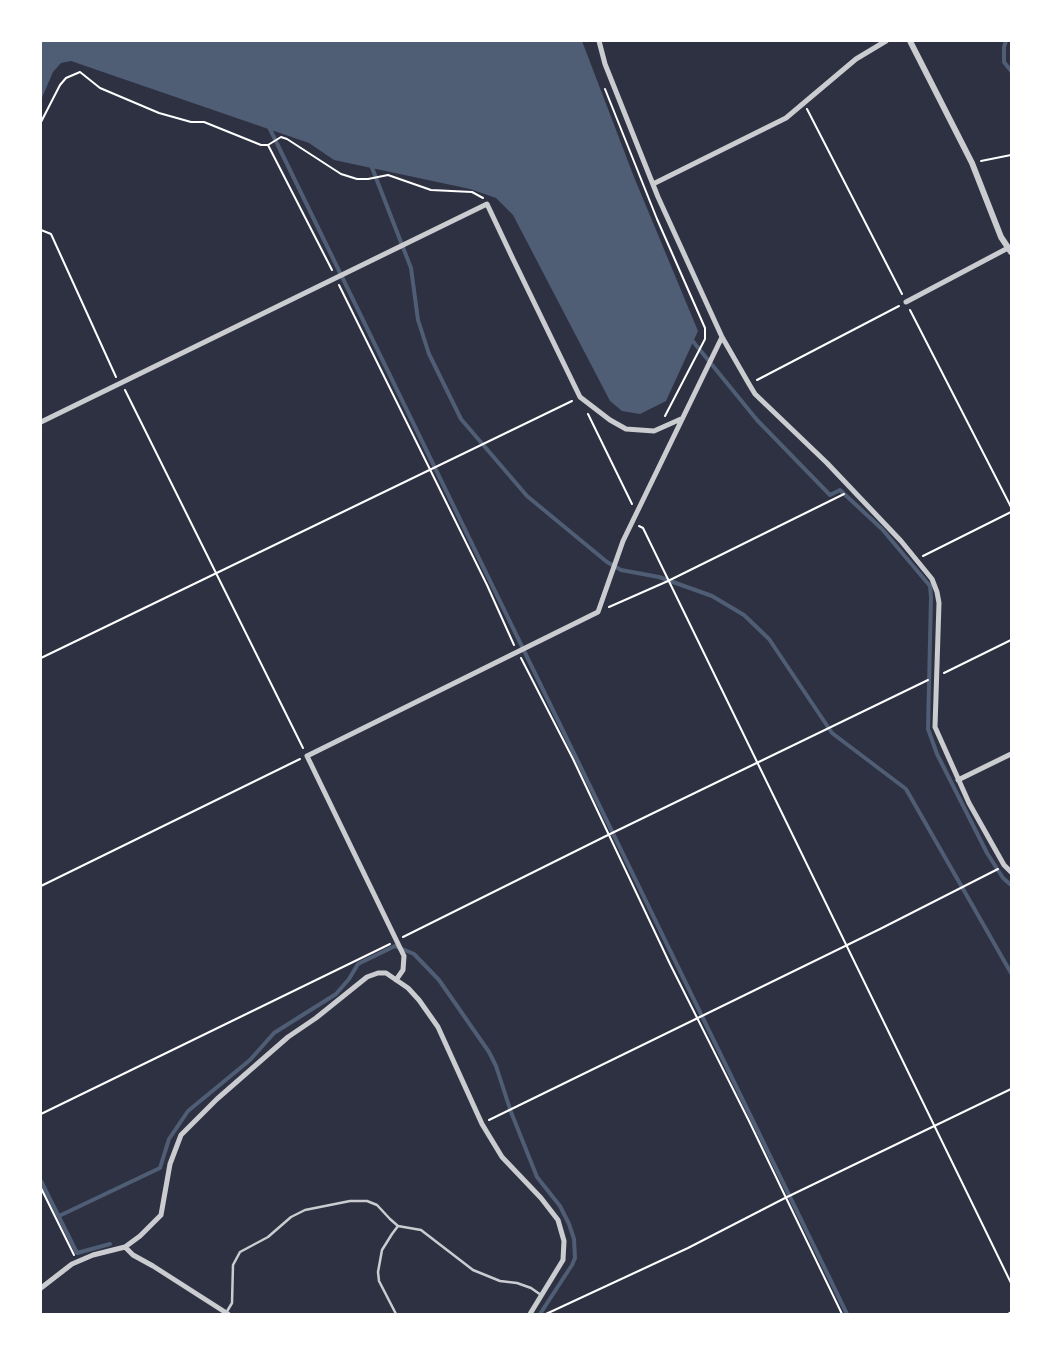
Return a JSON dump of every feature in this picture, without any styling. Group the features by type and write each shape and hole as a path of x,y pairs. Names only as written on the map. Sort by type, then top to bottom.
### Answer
{"street":[{"path":"599,41 605,64 653,184 722,337 755,394 827,463 901,541 932,580 939,603 935,727 958,780 1004,866 1011,872"},
{"path":"653,184 786,118 856,59 886,41"},
{"path":"906,302 1009,250 1001,237 972,163 910,41"},
{"path":"41,422 488,204 580,397 610,420 626,429 648,432 682,419"},
{"path":"396,980 402,970 404,956 307,756 598,612 623,541 722,337"},
{"path":"958,780 1011,754"},
{"path":"41,1288 76,1262 93,1255 125,1247 140,1236 161,1215 170,1164 182,1135 217,1099 288,1037 316,1018 367,976 386,973 408,988 438,1027 482,1124 502,1157 541,1198 558,1220 564,1241 563,1260 530,1314"},
{"path":"125,1247 133,1255 154,1266 227,1313"}],"lane":[{"path":"227,1313 232,1303 233,1265 240,1252 252,1244 268,1238 291,1218 305,1210 329,1204 367,1201 377,1205 398,1226 421,1230 473,1270 500,1281 517,1283 531,1288 541,1295"},
{"path":"396,1314 379,1281 378,1272 382,1250 398,1226"}],"path":[{"path":"41,122 60,85 66,78 80,72 100,88 159,113 191,122 204,122 261,145 268,145 281,137 287,139 341,174 356,179 388,175 431,190 472,192 482,196 488,204"},
{"path":"604,86 609,103 657,219 705,328 705,339 659,429"},
{"path":"268,145 488,585 517,651 568,750 842,1314"},
{"path":"972,163 1011,155"},
{"path":"41,230 51,234 120,383 307,756 41,886"},
{"path":"749,384 906,302"},
{"path":"41,658 580,397 636,514"},
{"path":"598,612 668,581 852,490"},
{"path":"917,561 924,555 1011,512"},
{"path":"632,522 643,528 1011,1283"},
{"path":"41,1114 608,835 1011,640"},
{"path":"482,1124 1004,866"},
{"path":"546,1314 688,1248 786,1198 1011,1089"},
{"path":"41,1188 73,1252 76,1262"}],"water":[{"path":"41,41 582,41 634,177 698,331 666,401 640,414 622,411 610,401 513,215 496,198 470,189 334,160 309,143 71,61 61,63 53,72 41,100"}],"waterway":[{"path":"1006,41 1004,62 1011,71"},
{"path":"269,127 847,1314"},
{"path":"371,165 411,268 418,320 429,354 461,419 527,496 607,562 621,570 659,577 712,596 744,615 769,639 832,733 906,789 1011,973"},
{"path":"691,339 757,420 830,495 840,490 882,529 930,586 928,729 937,754 987,853 1003,878 1011,885"},
{"path":"59,1216 160,1168 169,1139 188,1111 250,1060 274,1033 336,994 349,979 358,964 395,946 414,954 439,980 489,1052 496,1066 511,1112 537,1177 560,1206 569,1224 574,1239 575,1258 540,1314"},
{"path":"41,1181 77,1253 110,1244"}]}
